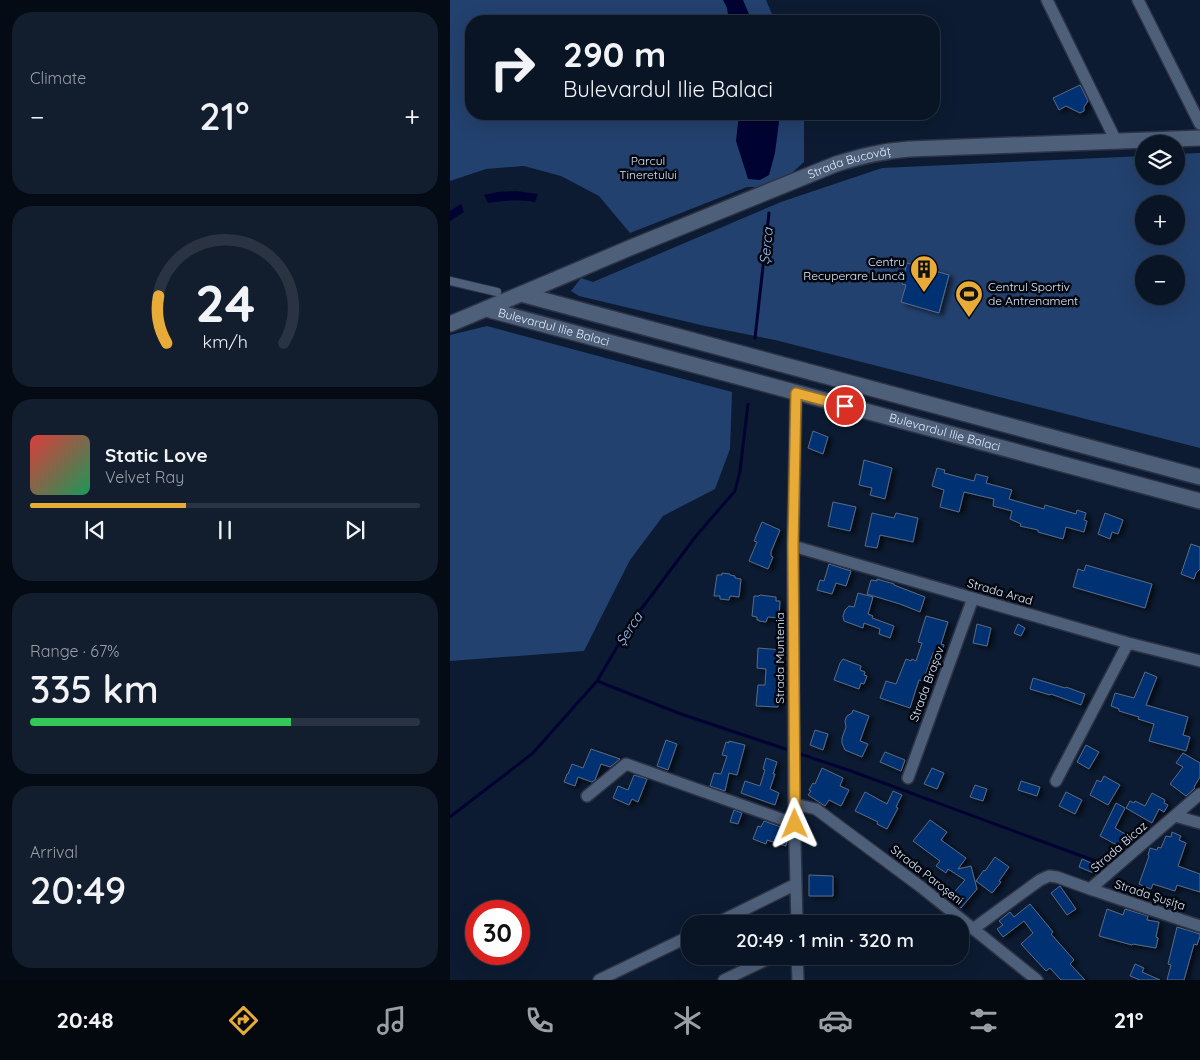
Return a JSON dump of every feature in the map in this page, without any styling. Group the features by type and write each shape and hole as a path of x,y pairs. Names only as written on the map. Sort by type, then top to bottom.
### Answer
{"main road":[{"name":"Strada Bucovăț","path":"450,324 632,247 860,156 883,151 909,149 1200,138"},
{"name":"Bulevardul Ilie Balaci","path":"521,294 1200,478"},
{"name":"Bulevardul Ilie Balaci","path":"486,309 1200,501"}],"street":[{"path":"1047,0 1116,141"},
{"path":"1138,0 1200,124"},
{"path":"450,281 497,292"},
{"name":"Strada Muntenia","path":"796,393 793,546 794,804 797,915"},
{"name":"Strada Arad","path":"793,546 1200,661"},
{"name":"Strada Brașov","path":"908,778 973,598"},
{"path":"1056,781 1128,642"},
{"path":"587,796 626,764 795,824"},
{"name":"Strada Bicaz","path":"973,929 1040,880 1049,876 1090,889 1200,794"},
{"name":"Strada Paroșeni","path":"794,804 816,809 920,887 1037,980"},
{"path":"1175,816 1200,823"},
{"path":"733,915 796,884"},
{"name":"Strada Șușița","path":"1090,889 1200,926"},
{"path":"599,980 681,940"},
{"path":"724,980 755,965"},
{"path":"797,965 798,980"}],"green space":[{"name":"Parcul Tineretului","path":"450,0 766,0 772,15 465,15 465,120 804,120 804,162 783,181 762,187 747,187 630,233 599,196 561,176 524,166 486,169 450,181"},
{"name":"Centrul Sportiv de Antrenament","path":"1200,153 1200,448 775,340 705,326 579,296 571,291 581,278 593,282 781,202 882,168 1135,156 1135,185 1185,185 1185,154"},
{"path":"487,326 732,392 730,449 715,489 663,516 630,560 584,651 450,661 450,335"}],"shaded area":[{"path":"723,0 743,0 749,15 728,15"},
{"path":"738,120 779,120 775,153 769,175 760,180 748,179 736,141"},
{"path":"516,191 538,194 535,202 500,201 488,203 484,195 497,192"},
{"path":"461,204 464,212 450,221 450,211"}],"building":[{"path":"1080,85 1088,101 1084,111 1080,113 1066,106 1059,110 1053,98"},
{"name":"Centru Recuperare Luncă","path":"907,263 949,275 939,313 901,302 906,285 902,284"},
{"path":"813,431 828,437 823,454 808,448"},
{"path":"864,460 892,468 885,499 870,495 872,488 859,485"},
{"path":"937,468 945,470 944,473 974,481 976,474 988,477 986,483 1012,490 1009,499 1044,509 1045,505 1076,514 1077,510 1086,513 1084,520 1087,521 1084,532 1066,527 1063,539 1020,526 1021,524 1010,519 1012,511 993,506 994,499 964,492 959,512 940,507 944,490 932,486"},
{"path":"833,502 856,507 850,531 828,526"},
{"path":"872,513 894,518 896,513 918,518 913,542 880,535 877,548 865,546"},
{"path":"1105,513 1123,520 1118,534 1112,532 1110,539 1098,534"},
{"path":"762,522 780,530 771,552 773,557 768,569 749,561 757,542 754,541"},
{"path":"1191,544 1200,547 1200,569 1194,579 1181,574"},
{"path":"829,564 851,571 846,586 836,583 832,594 817,590 820,580 824,581"},
{"path":"1086,565 1152,584 1145,608 1073,587 1078,569 1084,571"},
{"path":"722,573 741,579 739,597 730,596 729,600 720,599 720,596 714,596 717,575 722,575"},
{"path":"877,579 925,597 920,612 867,594 871,580 877,581"},
{"path":"858,593 873,597 868,614 873,616 872,618 894,626 890,638 879,634 880,629 864,623 863,628 844,621 845,610 849,606 854,607"},
{"path":"754,596 776,597 776,601 780,601 779,618 768,617 766,622 759,621 757,617 752,616"},
{"path":"926,616 948,622 941,644 944,645 941,653 938,655 933,653 923,681 919,680 910,708 880,698 886,681 896,684 906,659 916,661 922,643 918,642"},
{"path":"977,624 991,628 987,646 973,643"},
{"path":"1018,624 1025,628 1021,636 1014,633"},
{"path":"758,648 782,650 778,707 756,706 758,685 765,685 766,669 757,668"},
{"path":"843,659 861,666 860,670 865,672 864,675 867,676 864,684 861,683 859,689 834,680"},
{"path":"1145,672 1157,677 1146,705 1188,717 1183,735 1190,737 1186,751 1149,741 1154,724 1138,719 1139,717 1119,711 1119,709 1111,706 1115,693 1134,698"},
{"path":"1033,678 1085,694 1081,705 1051,694 1030,689"},
{"path":"853,710 869,716 860,741 868,744 862,757 845,750 842,743 846,727 845,721"},
{"path":"815,730 828,734 823,750 810,745"},
{"path":"666,740 677,744 668,770 657,766"},
{"path":"729,741 745,745 737,775 729,773 725,791 710,786 714,773 721,774 727,756 722,755 726,742 729,743"},
{"path":"1086,745 1099,752 1089,769 1077,762"},
{"path":"591,749 620,759 610,767 601,764 595,780 592,782 578,777 575,786 564,782 572,764 583,768"},
{"path":"885,752 905,760 901,771 880,762"},
{"path":"1183,753 1200,763 1200,777 1195,788 1186,796 1170,784 1183,767 1176,763"},
{"path":"766,758 777,762 770,789 779,793 775,805 741,793 745,781 760,786 765,770 763,769"},
{"path":"822,768 843,778 840,786 849,790 841,806 829,800 825,806 808,795"},
{"path":"932,768 944,773 937,789 924,784"},
{"path":"634,775 647,779 638,802 632,799 629,805 613,798 618,786 628,790"},
{"path":"1104,776 1120,785 1108,805 1090,795 1097,780 1101,782"},
{"path":"1021,781 1040,787 1037,796 1018,790"},
{"path":"975,785 987,789 983,801 970,797"},
{"path":"893,791 902,795 896,807 898,808 887,829 877,824 878,822 855,811 865,792 887,804"},
{"path":"1066,792 1082,800 1075,814 1059,806"},
{"path":"1152,793 1165,800 1164,803 1168,805 1164,812 1159,809 1152,823 1126,808 1130,801 1134,803 1135,801 1145,806"},
{"path":"1116,803 1125,808 1115,828 1125,834 1119,846 1100,836"},
{"path":"734,810 742,813 738,824 730,822"},
{"path":"930,820 947,832 941,840 966,858 958,869 971,866 977,889 961,908 949,898 965,880 948,869 946,873 936,866 940,861 913,841"},
{"path":"764,821 781,827 778,833 787,836 786,846 767,840 766,844 753,839 758,826 761,827"},
{"path":"1172,832 1181,836 1179,840 1186,843 1178,866 1200,874 1200,892 1177,885 1175,891 1153,884 1151,889 1139,884 1150,848 1157,850 1158,847 1161,848 1166,836 1171,837"},
{"path":"995,857 1009,867 999,881 1001,882 992,893 976,881"},
{"path":"1082,859 1100,867 1098,873 1096,874 1079,867"},
{"path":"809,875 833,876 833,896 809,896"},
{"path":"1060,886 1076,909 1067,915 1051,893"},
{"path":"1030,904 1053,932 1051,934 1074,960 1070,964 1085,980 1061,980 1050,968 1046,971 1021,944 1033,933 1024,921 1003,937 997,929 1003,925 999,921 1010,912 1014,917"},
{"path":"1107,909 1123,915 1125,909 1148,916 1147,920 1159,922 1156,948 1132,945 1099,936"},
{"path":"1177,927 1200,934 1200,936 1197,945 1194,944 1184,980 1167,980 1171,965 1168,964"},
{"path":"1135,964 1144,968 1142,972 1160,980 1140,980 1130,976"}],"waterway":[{"name":"Șerca","path":"755,338 769,213"},
{"name":"Șerca","path":"450,817 533,753 597,681 633,620 696,536 735,491 740,471 748,404"},
{"path":"597,681 681,714 851,771 1098,862"}],"place":[{"name":"Centru Recuperare Luncă","path":"924,293"},
{"name":"Centrul Sportiv de Antrenament","path":"969,318"}],"route":[{"path":"795,824 793,546 796,393 845,406"}]}
